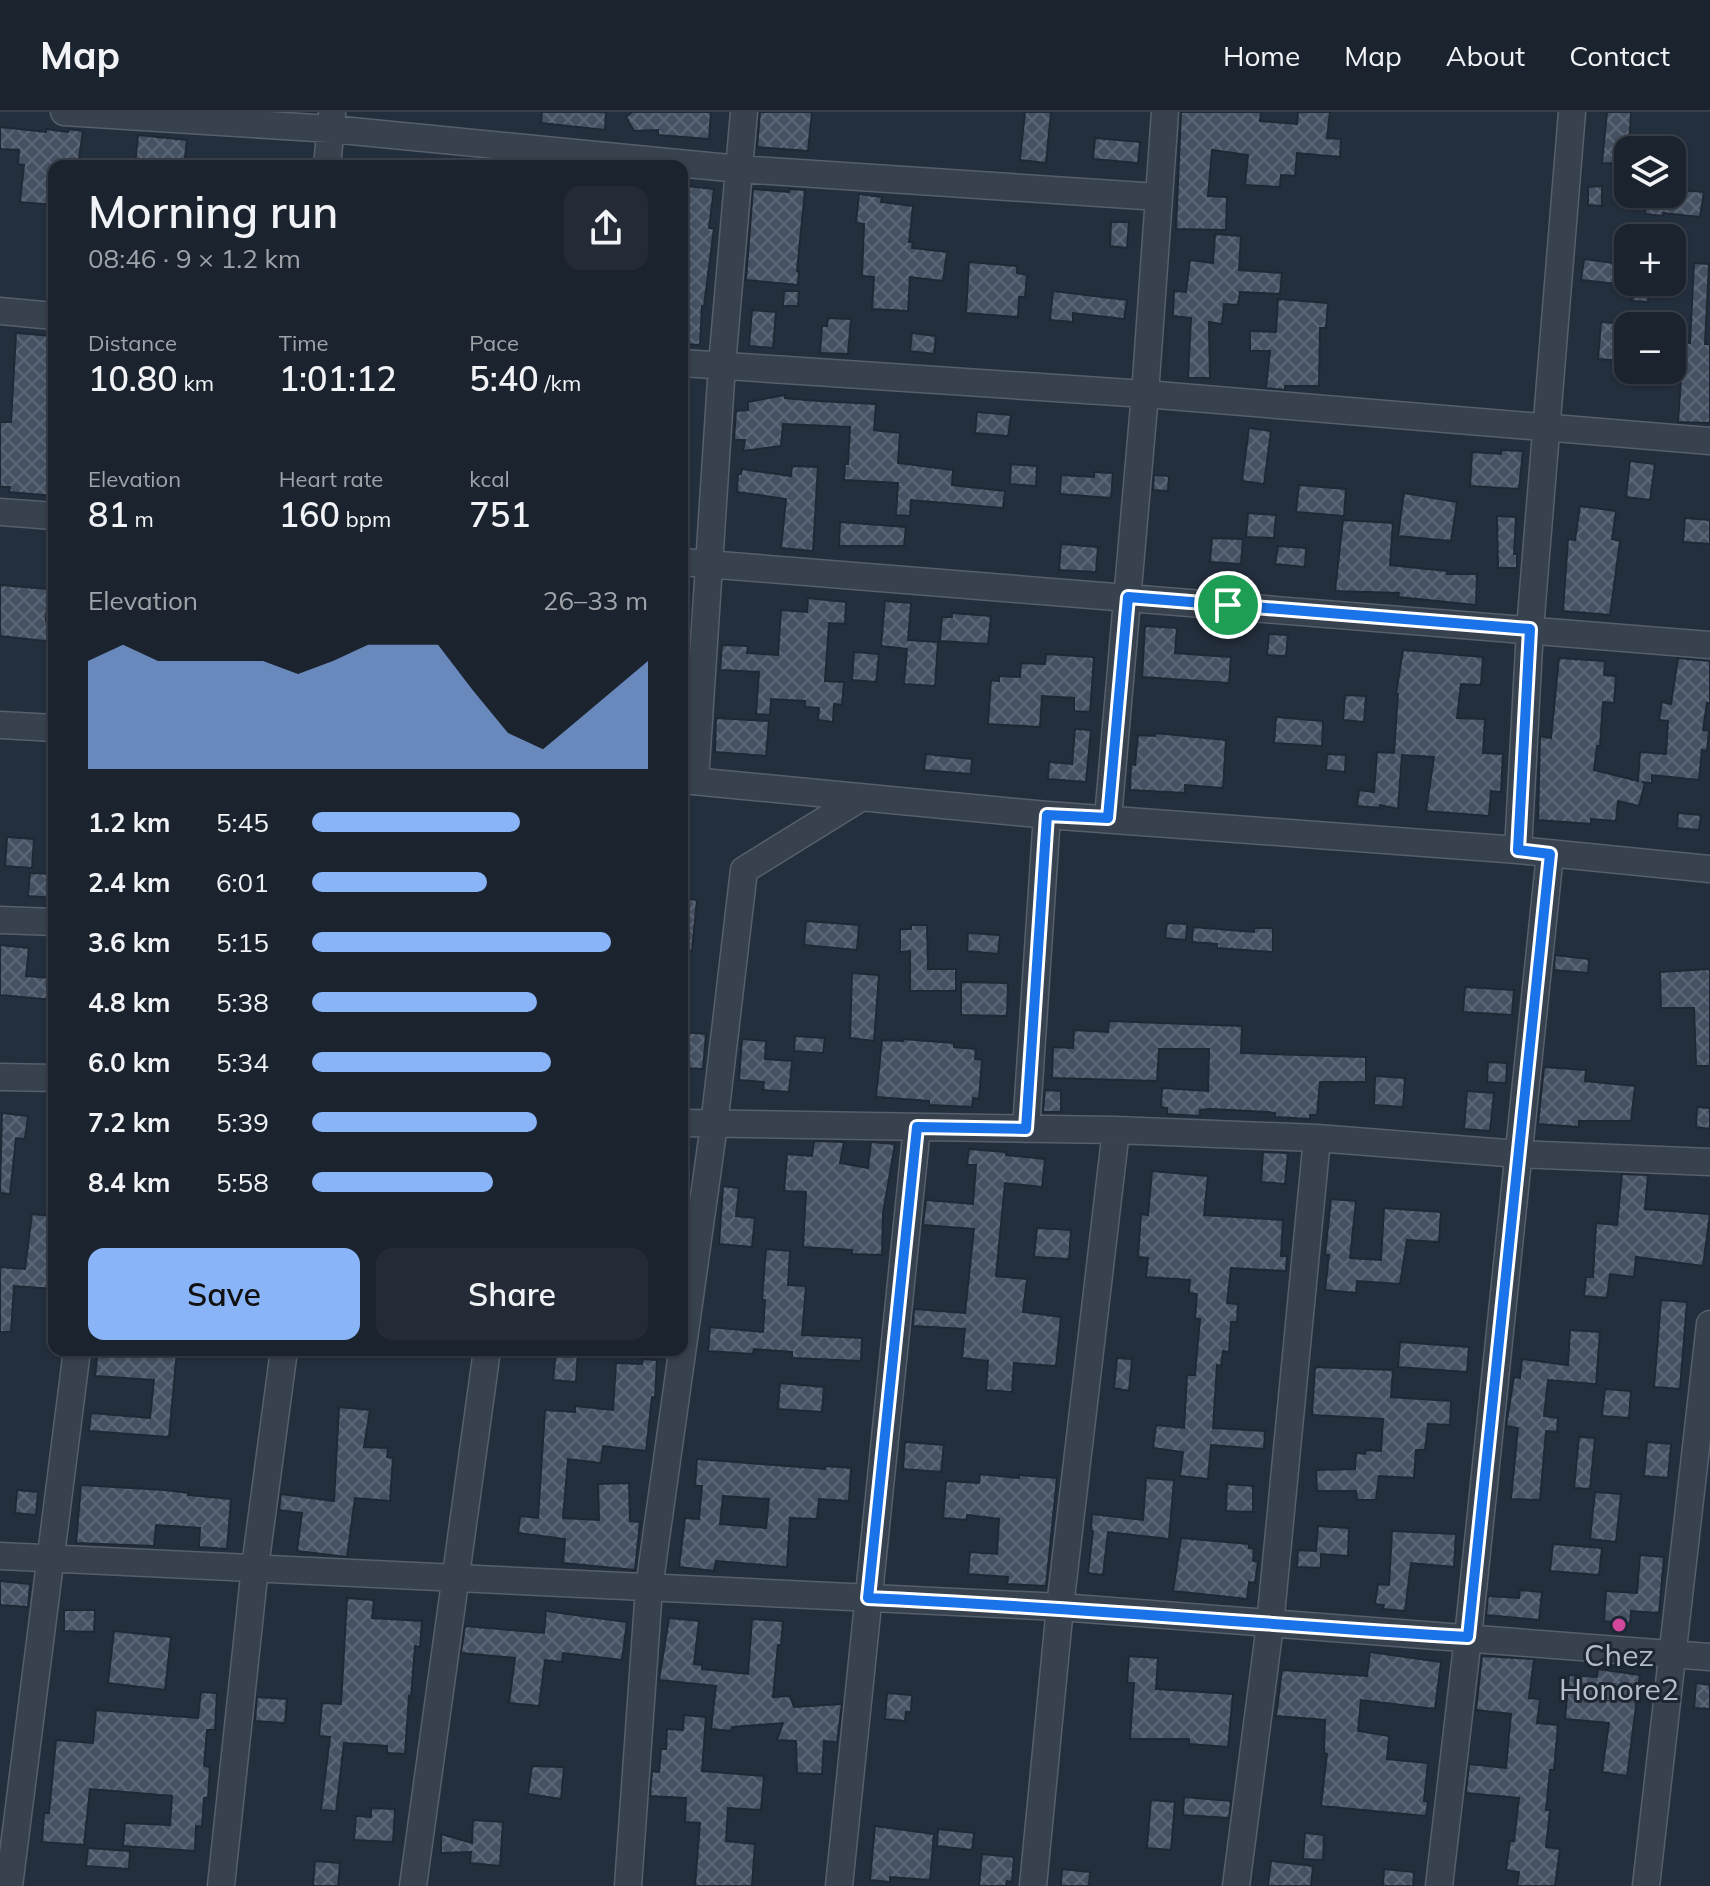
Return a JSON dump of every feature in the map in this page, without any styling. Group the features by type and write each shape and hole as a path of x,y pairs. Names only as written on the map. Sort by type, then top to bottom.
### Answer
{"street":[{"path":"64,112 331,121 662,160"},
{"path":"744,112 722,365 709,564 688,781 1047,815 1518,850 1710,869"},
{"path":"1108,818 1145,394 1165,112"},
{"path":"1518,850 1530,629 1572,112"},
{"path":"328,160 331,121"},
{"path":"688,163 1159,197"},
{"path":"0,311 48,315"},
{"path":"688,363 1145,394 1710,441"},
{"path":"0,512 48,516"},
{"path":"688,562 1710,645"},
{"path":"0,725 48,728"},
{"path":"688,1310 714,1125 744,870 862,797"},
{"path":"1026,1129 1047,815"},
{"path":"1439,1886 1550,854"},
{"path":"0,920 48,922"},
{"path":"0,1077 48,1078"},
{"path":"688,1123 1116,1130 1317,1138 1519,1154 1710,1162"},
{"path":"839,1886 917,1127"},
{"path":"1033,1886 1060,1607 1116,1130"},
{"path":"1236,1886 1270,1625 1317,1138"},
{"path":"1646,1886 1710,1324"},
{"path":"9,1886 76,1356"},
{"path":"221,1886 255,1567 283,1356"},
{"path":"413,1886 486,1356"},
{"path":"628,1886 649,1588 682,1356"},
{"path":"0,1556 1060,1607 1710,1657"}],"building":[{"path":"542,112 606,112 605,130 541,123"},
{"path":"632,112 711,112 709,139 658,135 658,130 634,131 626,117"},
{"path":"760,112 812,112 808,151 757,147"},
{"path":"1025,112 1051,112 1046,163 1020,160"},
{"path":"1181,112 1261,112 1260,121 1297,124 1298,112 1330,112 1327,138 1341,139 1340,157 1297,153 1295,176 1281,175 1280,187 1245,185 1248,155 1212,150 1208,196 1227,197 1226,230 1176,229"},
{"path":"1607,112 1631,112 1630,136 1614,136 1614,163 1602,163"},
{"path":"0,127 46,132 46,129 83,131 79,160 48,160 48,204 20,202 24,165 18,164 19,150 0,149"},
{"path":"138,135 187,140 185,160 136,160"},
{"path":"1095,138 1140,142 1138,163 1093,159"},
{"path":"688,186 714,189 709,228 714,228 702,306 700,345 688,344"},
{"path":"1602,186 1602,206 1588,205 1588,187"},
{"path":"753,189 805,190 798,285 746,280"},
{"path":"1686,190 1704,192 1700,217 1645,214 1646,208 1686,208"},
{"path":"859,194 882,197 881,202 913,206 909,242 913,242 912,248 947,252 943,281 910,277 908,311 872,309 874,277 862,276 864,224 856,223"},
{"path":"1111,222 1129,222 1127,248 1110,246"},
{"path":"1215,234 1241,236 1239,270 1282,273 1280,294 1240,292 1238,305 1224,304 1222,324 1209,322 1210,378 1188,378 1191,318 1173,316 1174,291 1186,292 1190,260 1213,263"},
{"path":"1584,259 1614,263 1614,284 1581,280"},
{"path":"969,262 1017,266 1017,273 1027,275 1025,297 1019,297 1018,317 966,313"},
{"path":"1694,263 1709,264 1705,344 1710,344 1710,423 1678,422 1681,384 1686,384 1686,343 1690,343"},
{"path":"784,291 799,291 798,306 783,306"},
{"path":"1053,291 1127,300 1124,319 1073,313 1073,322 1050,320"},
{"path":"1633,296 1649,296 1648,302 1632,301"},
{"path":"1278,299 1328,303 1326,328 1320,328 1319,386 1285,386 1285,390 1266,388 1270,351 1250,351 1250,331 1276,332"},
{"path":"752,310 776,312 773,348 749,346"},
{"path":"828,318 851,319 848,354 820,353 822,326 827,326"},
{"path":"1601,322 1614,323 1614,360 1598,359"},
{"path":"16,333 48,336 48,495 9,492 10,487 0,487 0,422 11,422"},
{"path":"912,333 936,336 934,354 910,351"},
{"path":"785,395 785,398 876,404 874,430 900,433 898,463 953,470 952,485 1005,491 1003,508 911,500 910,516 896,515 898,483 844,480 850,427 783,424 781,446 743,451 745,440 734,440 736,411 748,410 748,402"},
{"path":"977,412 1011,415 1008,436 975,433"},
{"path":"1249,428 1271,431 1264,484 1242,481"},
{"path":"1501,450 1523,451 1519,489 1470,486 1472,452 1501,454"},
{"path":"1630,461 1655,464 1650,500 1626,497"},
{"path":"1011,464 1037,466 1036,486 1010,484"},
{"path":"792,466 818,467 813,551 781,548 786,499 737,492 738,474 742,469 791,476"},
{"path":"1094,472 1113,473 1111,498 1060,494 1061,475 1094,477"},
{"path":"1154,475 1169,476 1168,491 1153,490"},
{"path":"1299,485 1346,489 1344,516 1296,512"},
{"path":"1404,493 1457,502 1451,541 1398,536"},
{"path":"1580,506 1616,511 1612,539 1620,541 1610,615 1563,611 1568,539 1575,540"},
{"path":"1248,513 1276,515 1274,538 1246,537"},
{"path":"1497,516 1516,517 1514,554 1517,554 1517,568 1498,568"},
{"path":"1685,518 1710,520 1710,544 1683,542"},
{"path":"1343,520 1393,523 1390,565 1447,571 1447,574 1477,574 1476,605 1398,597 1399,593 1335,591"},
{"path":"840,522 906,527 904,546 839,546"},
{"path":"1212,538 1243,539 1241,564 1210,562"},
{"path":"1061,544 1098,547 1096,572 1059,570"},
{"path":"1278,546 1306,548 1305,567 1275,564"},
{"path":"0,585 48,589 48,641 0,636"},
{"path":"808,598 846,602 845,624 829,623 825,681 844,682 842,705 834,704 833,722 818,720 819,708 805,707 805,701 771,699 770,715 756,714 759,672 720,670 722,645 748,646 747,653 778,655 781,610 807,612"},
{"path":"885,601 911,603 908,640 938,642 935,686 904,684 907,649 881,646"},
{"path":"952,613 991,616 988,644 940,641 942,617 952,617"},
{"path":"1145,626 1177,628 1175,653 1231,657 1229,683 1142,677"},
{"path":"1269,634 1288,635 1286,656 1267,655"},
{"path":"1403,650 1483,657 1481,685 1461,684 1457,718 1485,719 1483,753 1503,754 1501,792 1491,791 1489,816 1426,811 1434,757 1402,755 1398,809 1380,805 1380,808 1357,806 1359,790 1374,792 1377,752 1394,753 1396,694"},
{"path":"854,652 879,654 876,682 852,680"},
{"path":"1046,654 1094,657 1090,712 1074,711 1074,698 1042,696 1040,727 988,724 991,680 999,681 999,676 1020,677 1021,663 1045,664"},
{"path":"1559,658 1605,661 1604,675 1616,676 1614,703 1603,702 1600,746 1597,746 1594,770 1638,781 1640,752 1666,754 1668,721 1659,720 1662,702 1671,704 1678,658 1710,661 1710,703 1707,703 1703,730 1709,731 1707,751 1702,750 1699,780 1652,775 1652,783 1642,782 1645,783 1639,806 1618,801 1616,821 1591,819 1591,824 1538,820 1540,736 1551,738"},
{"path":"1345,695 1366,696 1364,722 1343,720"},
{"path":"1276,717 1323,721 1322,746 1274,743"},
{"path":"716,718 769,721 766,756 715,752"},
{"path":"1075,729 1091,730 1086,782 1048,779 1049,762 1072,764"},
{"path":"1155,733 1226,740 1223,788 1185,785 1185,793 1130,790 1131,764 1135,765 1138,735 1155,736"},
{"path":"926,754 972,759 971,774 924,770"},
{"path":"1327,754 1346,755 1345,772 1326,770"},
{"path":"1678,813 1701,815 1699,830 1677,828"},
{"path":"7,837 34,839 32,868 5,866"},
{"path":"30,873 48,874 48,898 28,896"},
{"path":"688,899 697,900 692,951 688,951"},
{"path":"806,921 859,925 857,950 804,945"},
{"path":"1167,923 1187,924 1186,940 1165,938"},
{"path":"911,925 927,925 928,969 956,969 956,991 910,991 910,951 900,952 900,929 911,929"},
{"path":"1193,927 1254,932 1254,928 1273,928 1273,952 1217,948 1217,944 1192,942"},
{"path":"968,933 1000,935 998,954 967,951"},
{"path":"0,945 29,948 26,976 48,978 48,999 0,995"},
{"path":"1555,955 1589,959 1588,973 1554,970"},
{"path":"1710,969 1710,1066 1696,1066 1694,1008 1661,1008 1660,972"},
{"path":"852,973 879,975 874,1041 850,1038"},
{"path":"961,982 1008,983 1007,1016 961,1015"},
{"path":"1465,987 1514,990 1512,1015 1463,1012"},
{"path":"1109,1021 1242,1026 1241,1053 1366,1057 1366,1082 1320,1082 1317,1115 1310,1115 1310,1119 1275,1117 1275,1113 1268,1112 1210,1109 1200,1110 1200,1116 1167,1114 1167,1108 1161,1107 1162,1088 1208,1091 1209,1049 1159,1049 1157,1081 1052,1078 1053,1047 1073,1048 1074,1030 1108,1032"},
{"path":"688,1032 706,1034 703,1069 688,1068"},
{"path":"795,1036 825,1038 823,1053 794,1051"},
{"path":"742,1039 766,1041 765,1059 792,1061 789,1092 763,1090 764,1082 739,1080"},
{"path":"882,1040 954,1043 954,1047 976,1049 975,1059 982,1060 979,1099 973,1098 972,1107 929,1105 929,1101 876,1097"},
{"path":"1488,1062 1507,1063 1506,1083 1487,1082"},
{"path":"1544,1067 1586,1070 1585,1081 1635,1086 1631,1121 1579,1121 1579,1127 1538,1124"},
{"path":"1375,1076 1405,1078 1403,1107 1374,1105"},
{"path":"1045,1090 1061,1091 1061,1112 1043,1112"},
{"path":"1467,1091 1494,1093 1490,1131 1464,1129"},
{"path":"1697,1107 1710,1108 1710,1129 1696,1127"},
{"path":"2,1113 28,1116 25,1139 16,1138 10,1194 0,1193"},
{"path":"814,1141 844,1142 840,1163 868,1168 871,1142 895,1144 883,1213 882,1255 803,1247 806,1192 784,1191 787,1154 812,1156"},
{"path":"969,1149 1045,1159 1042,1187 1005,1183 996,1276 1027,1279 1023,1312 1061,1317 1056,1366 1014,1363 1012,1392 986,1390 988,1361 962,1358 965,1329 913,1326 914,1309 965,1313 974,1229 923,1225 926,1200 973,1204 976,1165 967,1165"},
{"path":"1263,1152 1288,1153 1285,1184 1261,1182"},
{"path":"1152,1171 1208,1176 1204,1215 1283,1220 1281,1256 1287,1256 1286,1271 1231,1268 1227,1303 1238,1304 1237,1322 1231,1322 1229,1352 1223,1351 1221,1366 1217,1365 1213,1428 1265,1431 1264,1449 1211,1445 1208,1479 1180,1476 1183,1452 1153,1448 1156,1425 1184,1428 1187,1375 1195,1375 1200,1319 1195,1319 1197,1294 1189,1293 1190,1280 1146,1277 1148,1258 1138,1257 1141,1214 1148,1215"},
{"path":"1622,1174 1648,1175 1645,1209 1710,1214 1703,1266 1636,1257 1634,1277 1610,1274 1607,1298 1584,1296 1586,1277 1593,1277 1596,1223 1617,1225"},
{"path":"723,1186 739,1188 736,1216 755,1218 752,1247 719,1244"},
{"path":"1331,1199 1356,1201 1350,1258 1381,1260 1384,1208 1441,1212 1439,1242 1407,1240 1400,1284 1357,1281 1356,1293 1325,1290"},
{"path":"32,1214 48,1215 48,1289 14,1286 11,1332 0,1332 0,1267 25,1269"},
{"path":"1037,1228 1071,1230 1069,1259 1034,1257"},
{"path":"766,1249 790,1251 788,1285 806,1286 802,1335 862,1338 861,1361 792,1358 792,1352 754,1349 753,1354 708,1351 710,1327 763,1332"},
{"path":"1661,1300 1687,1302 1680,1389 1654,1387"},
{"path":"1570,1330 1600,1332 1596,1384 1548,1380 1544,1416 1558,1418 1557,1432 1546,1431 1540,1500 1511,1499 1518,1428 1506,1426 1514,1377 1520,1378 1522,1359 1568,1365"},
{"path":"1400,1342 1469,1347 1467,1372 1398,1367"},
{"path":"97,1356 176,1356 169,1437 89,1431 91,1413 150,1418 154,1380 95,1376"},
{"path":"555,1356 578,1356 576,1382 553,1380"},
{"path":"1117,1358 1132,1359 1129,1391 1114,1388"},
{"path":"643,1359 657,1360 655,1398 652,1397 646,1451 603,1446 601,1463 568,1459 563,1518 599,1520 598,1484 629,1483 630,1521 640,1522 635,1570 563,1563 565,1539 518,1533 520,1516 538,1518 545,1410 575,1412 575,1406 613,1410 616,1363 642,1364"},
{"path":"1315,1367 1393,1370 1391,1397 1451,1401 1450,1425 1428,1424 1425,1450 1416,1450 1414,1478 1379,1476 1376,1500 1357,1500 1356,1491 1317,1491 1316,1470 1355,1469 1356,1453 1381,1451 1383,1419 1312,1415"},
{"path":"780,1383 824,1387 822,1412 778,1409"},
{"path":"1605,1389 1631,1391 1629,1418 1602,1416"},
{"path":"339,1407 370,1410 364,1447 388,1448 387,1457 393,1458 390,1501 355,1498 347,1557 297,1551 302,1513 279,1510 281,1494 334,1501"},
{"path":"1579,1437 1595,1438 1590,1489 1574,1488"},
{"path":"905,1442 944,1445 941,1472 903,1469"},
{"path":"1647,1442 1671,1444 1668,1478 1644,1476"},
{"path":"697,1459 825,1469 826,1466 851,1468 849,1501 819,1499 817,1519 790,1518 787,1567 716,1561 714,1571 679,1567 685,1518 699,1519 702,1486 695,1486","holes":["723,1496 769,1499 766,1528 720,1524"]},
{"path":"980,1474 1057,1478 1046,1586 1007,1584 1008,1577 968,1574 970,1552 997,1554 999,1519 967,1515 967,1520 943,1518 946,1481 979,1483"},
{"path":"1146,1478 1174,1480 1169,1539 1108,1532 1103,1575 1088,1573 1092,1514 1143,1520"},
{"path":"1227,1484 1253,1486 1253,1512 1226,1511"},
{"path":"81,1485 165,1490 231,1499 227,1549 199,1547 200,1528 156,1525 154,1546 76,1543"},
{"path":"17,1490 38,1492 36,1515 15,1513"},
{"path":"1595,1492 1621,1494 1616,1542 1590,1539"},
{"path":"1318,1526 1349,1528 1348,1556 1321,1554 1321,1568 1297,1567 1298,1550 1316,1551"},
{"path":"1392,1531 1456,1534 1454,1567 1411,1563 1405,1611 1383,1609 1384,1605 1375,1604 1378,1584 1389,1585"},
{"path":"1181,1538 1249,1544 1249,1548 1254,1549 1253,1561 1258,1562 1255,1583 1249,1582 1247,1599 1173,1591"},
{"path":"1553,1544 1602,1548 1599,1575 1550,1571"},
{"path":"1640,1555 1664,1557 1659,1613 1631,1611 1630,1624 1604,1621 1606,1591 1637,1593"},
{"path":"0,1581 30,1584 28,1607 0,1605"},
{"path":"1520,1590 1542,1592 1539,1620 1486,1615 1488,1596 1519,1598"},
{"path":"347,1598 374,1600 372,1618 422,1621 420,1647 415,1646 405,1754 387,1753 387,1746 344,1743 336,1811 321,1810 330,1737 319,1736 322,1703 341,1704"},
{"path":"64,1610 95,1610 94,1632 64,1631"},
{"path":"546,1611 627,1622 622,1660 563,1653 562,1662 545,1660 539,1706 509,1703 515,1658 461,1653 465,1626 544,1633"},
{"path":"669,1618 699,1621 694,1664 702,1665 702,1669 748,1674 752,1619 783,1621 773,1697 790,1696 794,1707 842,1704 837,1742 824,1741 822,1774 797,1773 796,1741 777,1740 783,1723 732,1727 731,1731 711,1729 716,1686 659,1680"},
{"path":"114,1631 171,1637 165,1690 108,1683"},
{"path":"1370,1652 1441,1662 1435,1709 1361,1700 1358,1731 1389,1736 1387,1759 1428,1763 1424,1801 1428,1801 1426,1816 1321,1806 1327,1754 1324,1753 1325,1720 1276,1716 1282,1670 1367,1676"},
{"path":"1129,1656 1158,1658 1156,1689 1233,1694 1228,1747 1189,1744 1189,1739 1130,1739 1134,1683 1127,1683"},
{"path":"1482,1656 1534,1659 1529,1698 1540,1699 1537,1723 1558,1725 1546,1810 1550,1810 1546,1847 1560,1849 1555,1886 1517,1886 1519,1872 1506,1870 1510,1841 1514,1841 1519,1798 1466,1793 1469,1764 1506,1768 1511,1714 1476,1710"},
{"path":"1598,1669 1640,1675 1627,1776 1602,1772 1609,1723 1565,1719 1569,1675 1597,1677"},
{"path":"1696,1683 1710,1685 1710,1709 1694,1708"},
{"path":"201,1692 217,1693 215,1730 207,1730 204,1766 210,1767 208,1798 204,1798 202,1827 196,1826 195,1851 123,1846 125,1823 170,1825 172,1796 90,1789 84,1845 42,1842 44,1813 49,1813 56,1740 93,1743 96,1710 198,1718"},
{"path":"887,1693 912,1695 911,1712 906,1712 905,1721 885,1719"},
{"path":"257,1697 287,1699 285,1723 255,1721"},
{"path":"684,1715 706,1717 702,1771 764,1776 761,1810 728,1808 726,1841 755,1844 752,1886 695,1886 700,1823 685,1822 686,1798 650,1796 652,1771 659,1772 661,1749 666,1749 667,1729 683,1730"},
{"path":"532,1766 564,1767 561,1799 528,1794"},
{"path":"1184,1797 1231,1801 1229,1818 1183,1815"},
{"path":"1151,1800 1175,1802 1171,1850 1147,1848"},
{"path":"371,1808 395,1809 393,1842 354,1840 356,1816 371,1817"},
{"path":"473,1820 503,1822 500,1866 470,1863 471,1852 441,1853 441,1834 472,1843"},
{"path":"875,1826 934,1834 930,1880 890,1877 890,1882 870,1880"},
{"path":"938,1829 974,1833 972,1850 937,1846"},
{"path":"1305,1833 1324,1835 1323,1860 1303,1859"},
{"path":"88,1848 130,1851 129,1869 86,1866"},
{"path":"982,1854 1014,1857 1012,1882 1007,1881 1006,1886 979,1886"},
{"path":"315,1861 340,1863 338,1886 313,1886"},
{"path":"1271,1861 1313,1866 1311,1886 1268,1886"},
{"path":"1062,1869 1090,1872 1089,1886 1061,1886"},
{"path":"1384,1869 1414,1872 1413,1886 1383,1886"}],"place":[{"name":"Chez Honore2","path":"1619,1625"}],"route":[{"path":"1128,597 1228,605 1530,629 1518,850 1550,854 1468,1637 1270,1625 1060,1607 868,1598 917,1127 1026,1129 1047,815 1108,818 1128,597"}]}
